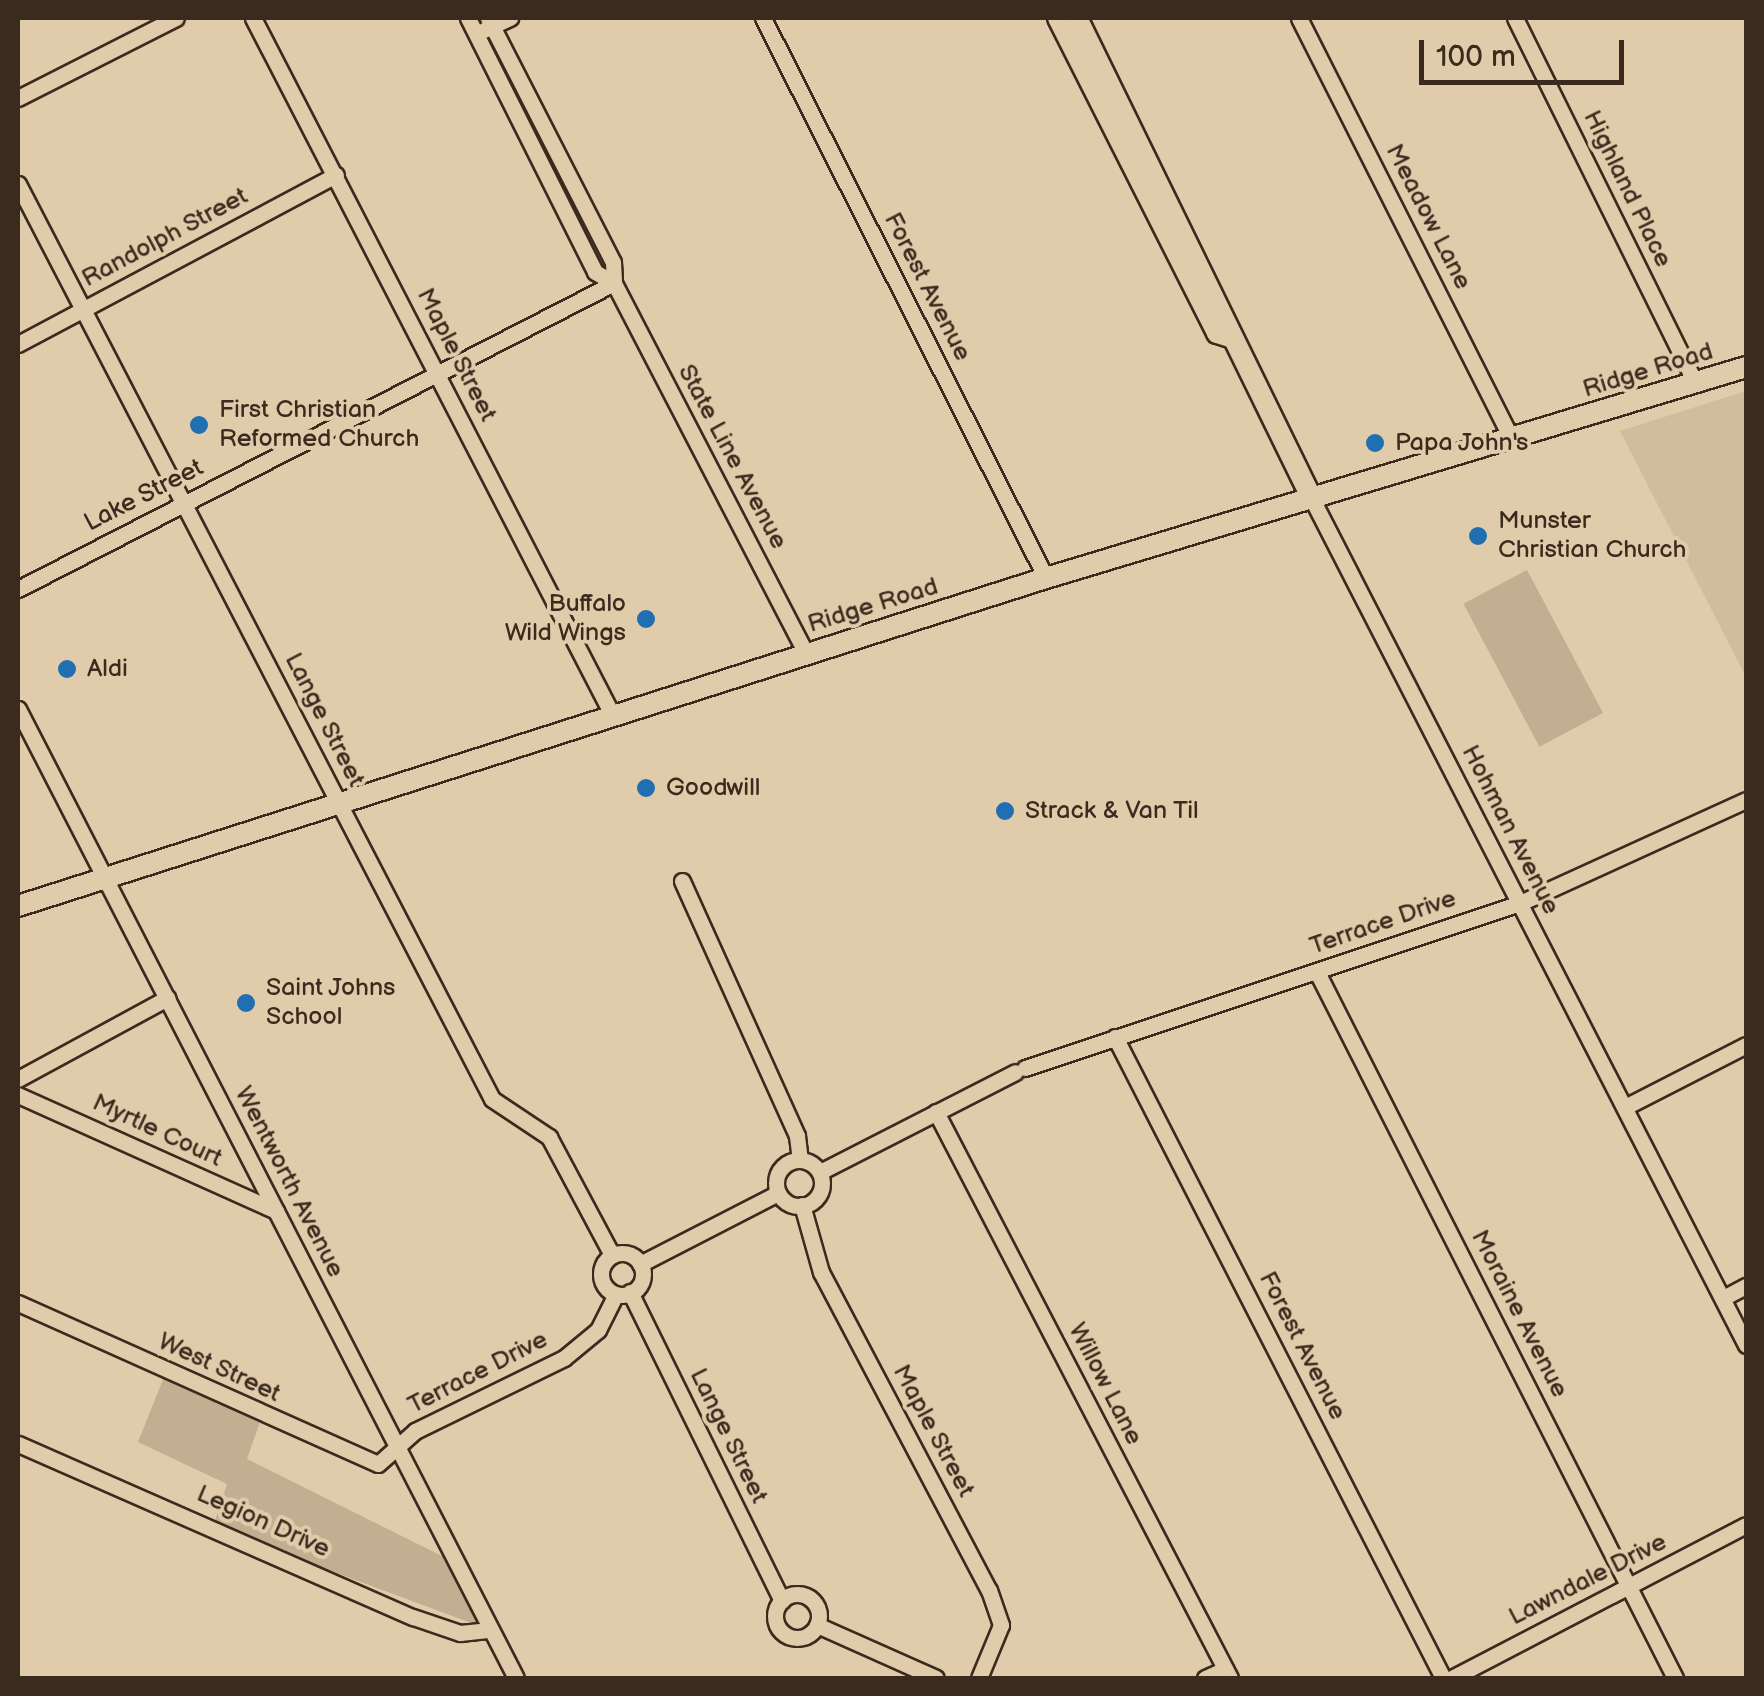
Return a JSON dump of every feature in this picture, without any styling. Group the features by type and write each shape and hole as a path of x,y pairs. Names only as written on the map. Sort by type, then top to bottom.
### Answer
{"main road":[{"name":"Hohman Avenue","path":"1058,18 1217,333 1230,337"},
{"name":"Hohman Avenue","path":"1077,18 1232,325 1230,337 1312,500"},
{"name":"Ridge Road","path":"18,906 1046,578 1746,367"}],"street":[{"path":"18,98 176,18"},
{"name":"Maple Street","path":"253,18 613,716"},
{"name":"State Line Avenue","path":"468,18 596,272 614,284"},
{"path":"476,34 491,22 510,18"},
{"name":"Forest Avenue","path":"764,18 1046,578"},
{"name":"Meadow Lane","path":"1299,18 1512,439"},
{"name":"Highland Place","path":"1514,18 1695,382"},
{"name":"State Line Avenue","path":"491,22 612,262 614,284 806,653"},
{"name":"Randolph Street","path":"18,344 336,175"},
{"name":"Lange Street","path":"18,184 492,1099 549,1137 612,1255"},
{"name":"Lake Street","path":"18,588 614,284"},
{"name":"Hohman Avenue","path":"1312,500 1746,1344"},
{"name":"Wentworth Avenue","path":"18,709 516,1678"},
{"name":"Terrace Drive","path":"820,1172 1020,1070 1520,903 1746,800"},
{"path":"682,881 797,1136 800,1160"},
{"name":"Moraine Avenue","path":"1318,972 1676,1678"},
{"path":"18,1080 166,998"},
{"name":"Forest Avenue","path":"1116,1037 1443,1678"},
{"path":"1625,1108 1746,1046"},
{"name":"Myrtle Court","path":"18,1094 276,1211"},
{"name":"Willow Lane","path":"936,1112 1228,1674"},
{"path":"778,1193 802,1205 820,1193 820,1172 800,1160"},
{"path":"778,1193 780,1170 800,1160"},
{"path":"640,1264 778,1193"},
{"name":"Maple Street","path":"802,1205 822,1272 990,1590 1002,1625 979,1678"},
{"path":"612,1255 631,1255 640,1264 642,1277 623,1293 601,1272 612,1255"},
{"path":"1722,1298 1746,1286"},
{"name":"Lange Street","path":"623,1293 782,1601"},
{"name":"Terrace Drive","path":"397,1448 415,1432 564,1358 598,1330 623,1293"},
{"name":"West Street","path":"18,1304 360,1460 378,1464 397,1448"},
{"name":"Legion Drive","path":"18,1444 413,1617 460,1633 490,1630"},
{"name":"Lawndale Drive","path":"1452,1678 1746,1526"},
{"path":"808,1596 817,1607 817,1625 806,1636 784,1634 776,1621 782,1601 808,1596"},
{"path":"817,1625 936,1678"},
{"path":"1205,1678 1228,1674"}],"shaded area":[{"path":"1746,391 1746,677 1620,431"},
{"path":"1527,570 1603,713 1539,747 1463,604"},
{"path":"166,1372 262,1416 247,1459 456,1563 490,1630 213,1527 227,1484 138,1442"}],"place":[{"name":"First Christian Reformed Church","path":"199,425"},
{"name":"Papa John's","path":"1375,443"},
{"name":"Munster Christian Church","path":"1478,536"},
{"name":"Buffalo Wild Wings","path":"646,619"},
{"name":"Aldi","path":"67,669"},
{"name":"Goodwill","path":"646,788"},
{"name":"Strack & Van Til","path":"1005,811"},
{"name":"Saint Johns School","path":"246,1003"}]}
